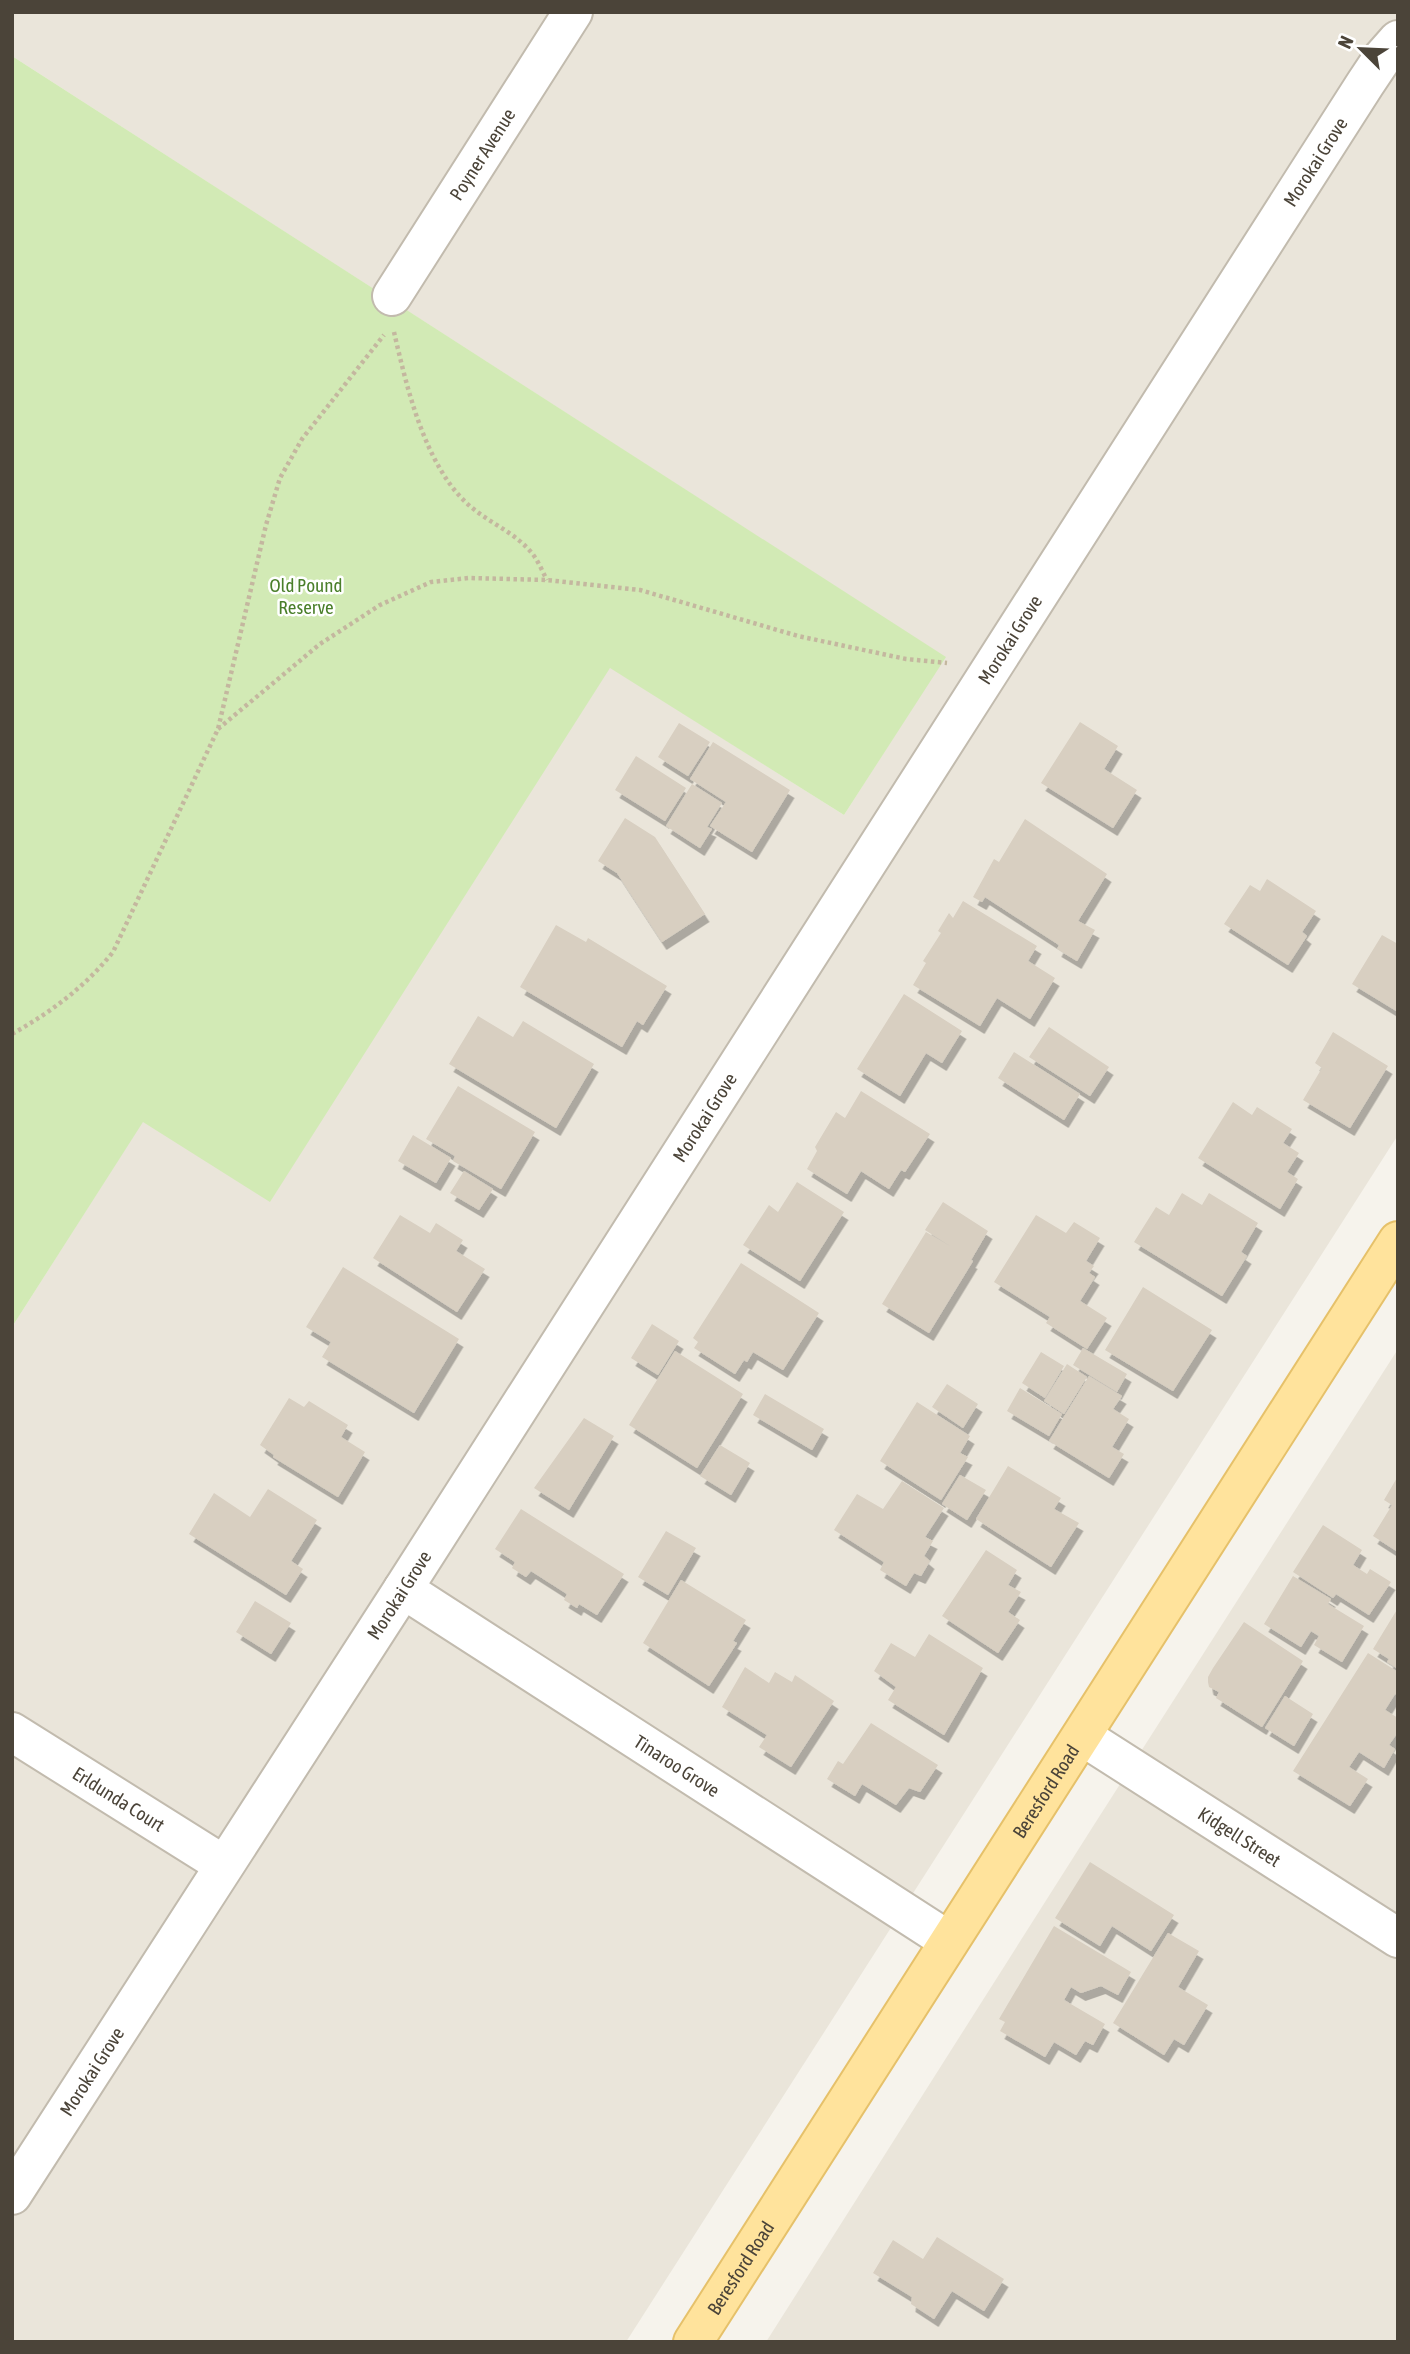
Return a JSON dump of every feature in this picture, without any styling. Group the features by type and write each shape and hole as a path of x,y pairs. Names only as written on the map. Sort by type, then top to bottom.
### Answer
{"main road":[{"name":"Beresford Road","path":"693,2342 1398,1241"}],"street":[{"name":"Poyner Avenue","path":"392,296 573,12"},
{"name":"Morokai Grove","path":"12,2195 1383,57 1398,40"},
{"name":"Tinaroo Grove","path":"403,1589 949,1941"},
{"name":"Erldunda Court","path":"12,1732 224,1865"},
{"name":"Kidgell Street","path":"1082,1736 1398,1938"}],"path":[{"path":"12,1034 47,1014 94,976 113,952 218,729 266,525 280,478 302,439 392,325 410,400 437,461 451,484 470,506 518,539 532,553 547,580"},
{"path":"218,729 320,644 380,604 431,582 469,578 547,580 640,590 798,636 906,659 949,663"}],"shaded area":[{"path":"12,12 1398,12 1398,1135 626,2342 12,2342 12,1327 143,1121 270,1201 610,667 844,815 945,657 12,56"},
{"path":"1398,1349 1398,2342 766,2342 1092,1828"}],"green space":[{"name":"Old Pound Reserve","path":"12,56 946,657 844,815 610,668 270,1202 143,1122 12,1327"}],"building":[{"path":"1080,722 1118,746 1104,769 1137,790 1113,828 1041,783"},
{"path":"679,723 710,742 688,776 658,757"},
{"path":"713,742 790,790 752,852 710,826 726,802 690,779"},
{"path":"636,756 686,788 665,821 615,790"},
{"path":"692,784 722,803 707,827 712,829 700,848 666,826"},
{"path":"625,818 655,837 705,914 662,942 617,873 598,861"},
{"path":"1025,819 1107,874 1078,921 1095,930 1077,961 1057,949 1059,945 985,897 982,902 973,897 994,859 999,862"},
{"path":"1267,879 1316,911 1302,932 1307,936 1288,965 1224,924 1250,885 1260,891"},
{"path":"963,901 1037,946 1028,961 1055,978 1030,1019 997,998 980,1026 913,985 926,963 923,961 941,933 938,931 949,913 953,918"},
{"path":"556,925 586,942 588,938 667,986 643,1025 637,1021 622,1047 520,987"},
{"path":"1382,935 1398,944 1398,1012 1352,984"},
{"path":"904,994 962,1031 942,1063 926,1053 900,1096 857,1069"},
{"path":"478,1016 513,1037 523,1021 594,1064 556,1128 449,1064"},
{"path":"1049,1027 1109,1067 1090,1096 1029,1057"},
{"path":"1333,1032 1388,1066 1350,1128 1303,1100 1322,1068 1315,1063"},
{"path":"1014,1052 1080,1094 1064,1120 998,1078"},
{"path":"458,1086 535,1132 501,1189 453,1161 455,1156 426,1139"},
{"path":"861,1091 930,1134 905,1172 901,1170 889,1189 861,1171 847,1194 807,1169 817,1151 815,1147 836,1112 845,1118"},
{"path":"1233,1102 1252,1115 1257,1107 1292,1129 1283,1143 1299,1153 1287,1172 1298,1179 1280,1209 1198,1158"},
{"path":"413,1135 451,1158 436,1183 398,1161"},
{"path":"464,1171 493,1189 479,1210 450,1193"},
{"path":"797,1182 844,1212 800,1281 743,1245 769,1205 778,1212"},
{"path":"1182,1193 1202,1205 1209,1193 1258,1223 1241,1252 1247,1256 1222,1296 1134,1242 1156,1207 1169,1215"},
{"path":"943,1202 988,1231 929,1333 882,1304 926,1232 950,1246 925,1230"},
{"path":"400,1215 430,1233 436,1223 463,1240 456,1251 485,1269 457,1312 373,1258"},
{"path":"1036,1215 1066,1233 1074,1222 1100,1238 1086,1261 1094,1266 1089,1273 1095,1277 1080,1301 1107,1318 1087,1349 1046,1323 1050,1317 994,1282"},
{"path":"741,1263 819,1313 783,1370 753,1352 735,1374 694,1348 698,1342 693,1338"},
{"path":"343,1267 459,1339 414,1413 322,1357 331,1342 306,1327"},
{"path":"1143,1287 1212,1330 1173,1391 1105,1350"},
{"path":"652,1324 679,1341 658,1375 631,1358"},
{"path":"1083,1348 1127,1374 1117,1392 1073,1365"},
{"path":"675,1351 743,1394 697,1468 629,1425"},
{"path":"1041,1352 1064,1366 1045,1398 1022,1383"},
{"path":"1067,1364 1087,1377 1064,1414 1044,1401"},
{"path":"1089,1376 1122,1396 1113,1409 1129,1419 1112,1447 1124,1454 1109,1478 1049,1441"},
{"path":"947,1384 978,1404 963,1428 932,1407"},
{"path":"1020,1388 1062,1414 1049,1436 1007,1411"},
{"path":"765,1394 824,1429 812,1450 753,1415"},
{"path":"289,1398 304,1407 309,1401 348,1425 341,1437 365,1452 338,1497 273,1457 274,1455 260,1445"},
{"path":"917,1402 970,1436 960,1453 968,1457 941,1500 880,1461"},
{"path":"584,1418 614,1436 569,1510 534,1488"},
{"path":"720,1445 750,1463 731,1495 700,1476"},
{"path":"1008,1466 1061,1498 1054,1509 1079,1523 1051,1567 976,1519"},
{"path":"960,1475 986,1490 967,1520 942,1504"},
{"path":"1398,1476 1398,1552 1373,1536 1392,1505 1384,1500"},
{"path":"902,1481 944,1508 925,1537 933,1541 924,1556 930,1561 921,1576 914,1573 906,1586 880,1570 884,1562 834,1530 857,1494 883,1509"},
{"path":"268,1489 317,1520 291,1561 303,1569 286,1595 189,1534 214,1493 250,1517"},
{"path":"521,1509 624,1574 597,1615 579,1604 577,1608 564,1600 567,1594 531,1571 526,1577 512,1568 515,1562 495,1549"},
{"path":"1323,1525 1362,1550 1353,1565 1367,1574 1370,1569 1391,1582 1369,1615 1336,1594 1333,1598 1293,1572"},
{"path":"666,1531 696,1548 668,1595 638,1577"},
{"path":"986,1550 1017,1570 1008,1585 1021,1592 1008,1612 1020,1620 998,1653 942,1616"},
{"path":"1293,1576 1331,1599 1328,1604 1364,1626 1342,1662 1314,1645 1319,1636 1311,1631 1301,1647 1264,1624"},
{"path":"681,1580 746,1620 733,1641 737,1643 709,1686 643,1643"},
{"path":"255,1601 291,1623 271,1654 236,1632"},
{"path":"1398,1608 1398,1669 1387,1662 1389,1659 1373,1649"},
{"path":"1244,1622 1303,1661 1262,1727 1216,1698 1219,1692 1209,1687 1208,1682 1213,1668"},
{"path":"929,1634 983,1668 944,1735 888,1700 896,1687 874,1671 891,1643 915,1657"},
{"path":"1368,1653 1398,1672 1398,1695 1395,1694 1385,1710 1398,1718 1398,1732 1389,1745 1395,1749 1384,1768 1359,1752 1349,1767 1368,1779 1350,1806 1293,1771"},
{"path":"745,1667 769,1683 775,1672 792,1682 795,1675 834,1701 791,1767 759,1747 767,1735 722,1707"},
{"path":"1285,1696 1313,1714 1294,1746 1265,1728"},
{"path":"871,1723 938,1765 920,1792 909,1788 896,1805 862,1784 855,1796 827,1779 838,1761 843,1764"},
{"path":"1090,1862 1174,1915 1151,1951 1112,1926 1100,1946 1055,1918"},
{"path":"1054,1926 1131,1972 1118,1995 1101,1986 1081,1993 1071,1987 1064,2000 1105,2024 1093,2045 1085,2041 1076,2055 1054,2042 1045,2057 1000,2031 1005,2022 999,2019"},
{"path":"1168,1933 1199,1951 1178,1987 1208,2005 1184,2045 1174,2039 1164,2055 1113,2023"},
{"path":"937,2237 1004,2279 984,2311 952,2291 934,2319 911,2304 912,2297 873,2273 893,2240 923,2259"}]}
